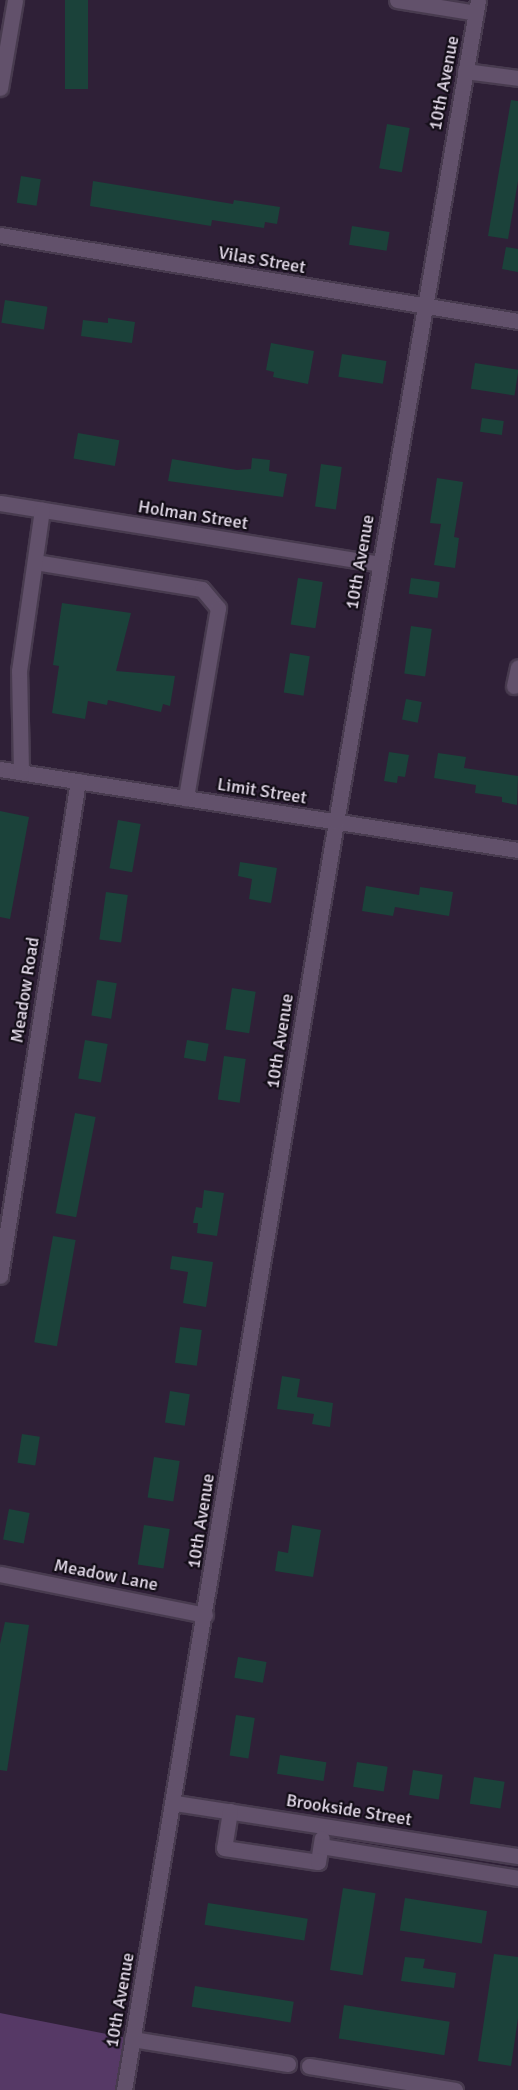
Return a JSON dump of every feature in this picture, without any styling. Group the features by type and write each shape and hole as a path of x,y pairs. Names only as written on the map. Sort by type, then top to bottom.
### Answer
{"street":[{"path":"0,88 15,0"},
{"path":"398,0 477,7"},
{"name":"10th Avenue","path":"124,2090 175,1803 336,822 477,7"},
{"path":"465,71 518,78"},
{"name":"Vilas Street","path":"0,235 518,321"},
{"name":"Holman Street","path":"0,503 380,564"},
{"path":"21,772 19,671 42,510"},
{"path":"35,562 202,589 218,608 186,798"},
{"path":"514,686 518,667"},
{"name":"Limit Street","path":"0,769 518,850"},
{"name":"Meadow Road","path":"0,1276 78,781"},
{"name":"Meadow Lane","path":"0,1574 205,1615"},
{"name":"Brookside Street","path":"175,1803 518,1856"},
{"path":"230,1811 224,1848 318,1862 324,1826"},
{"path":"321,1846 518,1878"},
{"path":"132,2039 288,2064"},
{"path":"309,2066 455,2090"}],"shaded area":[{"path":"0,2013 132,2039 124,2090 0,2090"}],"building":[{"path":"65,0 88,0 88,89 65,89"},
{"path":"511,100 518,101 518,181 508,239 488,236"},
{"path":"387,124 410,128 402,172 379,168"},
{"path":"21,176 41,179 37,206 17,203"},
{"path":"93,181 233,204 234,200 280,207 277,224 265,222 264,228 212,220 211,226 90,206"},
{"path":"352,226 390,232 387,251 349,245"},
{"path":"506,247 518,249 518,272 502,269"},
{"path":"5,300 47,307 44,329 1,323"},
{"path":"108,318 135,322 132,343 81,336 83,320 108,323"},
{"path":"271,343 314,351 308,384 273,377 274,372 266,370"},
{"path":"342,354 386,361 383,384 338,377"},
{"path":"475,363 518,370 514,396 471,389"},
{"path":"482,418 504,421 502,435 480,432"},
{"path":"78,433 119,440 115,466 73,459"},
{"path":"252,458 270,460 269,471 287,474 283,497 168,481 172,459 237,470 251,469"},
{"path":"321,464 342,467 336,510 315,507"},
{"path":"437,478 463,482 454,537 459,538 455,568 434,565 441,524 430,523"},
{"path":"298,578 323,582 315,628 291,624"},
{"path":"411,578 440,582 437,598 409,594"},
{"path":"62,603 131,613 116,671 175,676 170,706 163,704 161,712 108,700 107,705 88,701 85,719 52,713 59,666 53,665"},
{"path":"411,626 432,629 425,676 404,674"},
{"path":"290,653 310,656 303,696 284,693"},
{"path":"406,699 422,702 418,723 402,720"},
{"path":"389,752 409,755 405,777 398,776 397,783 384,781"},
{"path":"438,753 466,757 464,768 518,776 517,805 502,802 502,797 475,793 476,785 434,778"},
{"path":"0,811 29,817 10,919 0,917"},
{"path":"118,820 141,824 132,872 109,868"},
{"path":"240,862 277,868 271,903 249,899 252,879 238,876"},
{"path":"366,886 419,895 420,887 453,892 449,916 395,907 393,916 362,911"},
{"path":"106,892 128,895 121,943 99,940"},
{"path":"97,980 117,983 111,1019 91,1016"},
{"path":"232,988 256,992 249,1033 225,1029"},
{"path":"85,1040 108,1044 101,1082 78,1078"},
{"path":"187,1040 209,1044 206,1062 184,1058"},
{"path":"224,1056 246,1059 240,1103 218,1100"},
{"path":"75,1113 96,1117 76,1217 56,1213"},
{"path":"204,1190 224,1193 217,1236 197,1233 198,1223 193,1223 196,1207 202,1208"},
{"path":"53,1236 76,1240 57,1346 34,1342"},
{"path":"172,1256 213,1262 206,1307 183,1303 188,1272 170,1269"},
{"path":"180,1327 202,1330 197,1366 175,1363"},
{"path":"282,1376 300,1379 297,1397 333,1403 330,1427 312,1424 314,1414 277,1409"},
{"path":"170,1391 190,1394 185,1426 165,1423"},
{"path":"22,1434 40,1437 35,1465 17,1463"},
{"path":"154,1457 180,1461 173,1502 148,1497"},
{"path":"9,1509 30,1513 24,1543 3,1539"},
{"path":"144,1525 170,1529 163,1569 138,1565"},
{"path":"292,1525 321,1530 313,1577 275,1571 278,1551 288,1553"},
{"path":"5,1622 29,1625 7,1771 0,1770 0,1644"},
{"path":"238,1657 267,1662 263,1683 234,1678"},
{"path":"236,1715 255,1718 248,1758 230,1755"},
{"path":"280,1755 326,1762 323,1781 277,1774"},
{"path":"357,1762 388,1767 384,1792 353,1787"},
{"path":"413,1770 443,1775 439,1799 409,1795"},
{"path":"474,1777 505,1782 500,1809 470,1804"},
{"path":"343,1888 376,1893 363,1975 330,1970"},
{"path":"405,1898 487,1911 482,1944 400,1931"},
{"path":"208,1903 308,1919 304,1941 205,1925"},
{"path":"494,1954 518,1957 518,2018 511,2066 478,2061"},
{"path":"405,1957 425,1959 423,1968 456,1973 454,1988 401,1981"},
{"path":"195,1986 294,2002 290,2022 192,2007"},
{"path":"344,2005 450,2022 444,2055 339,2039"}]}
